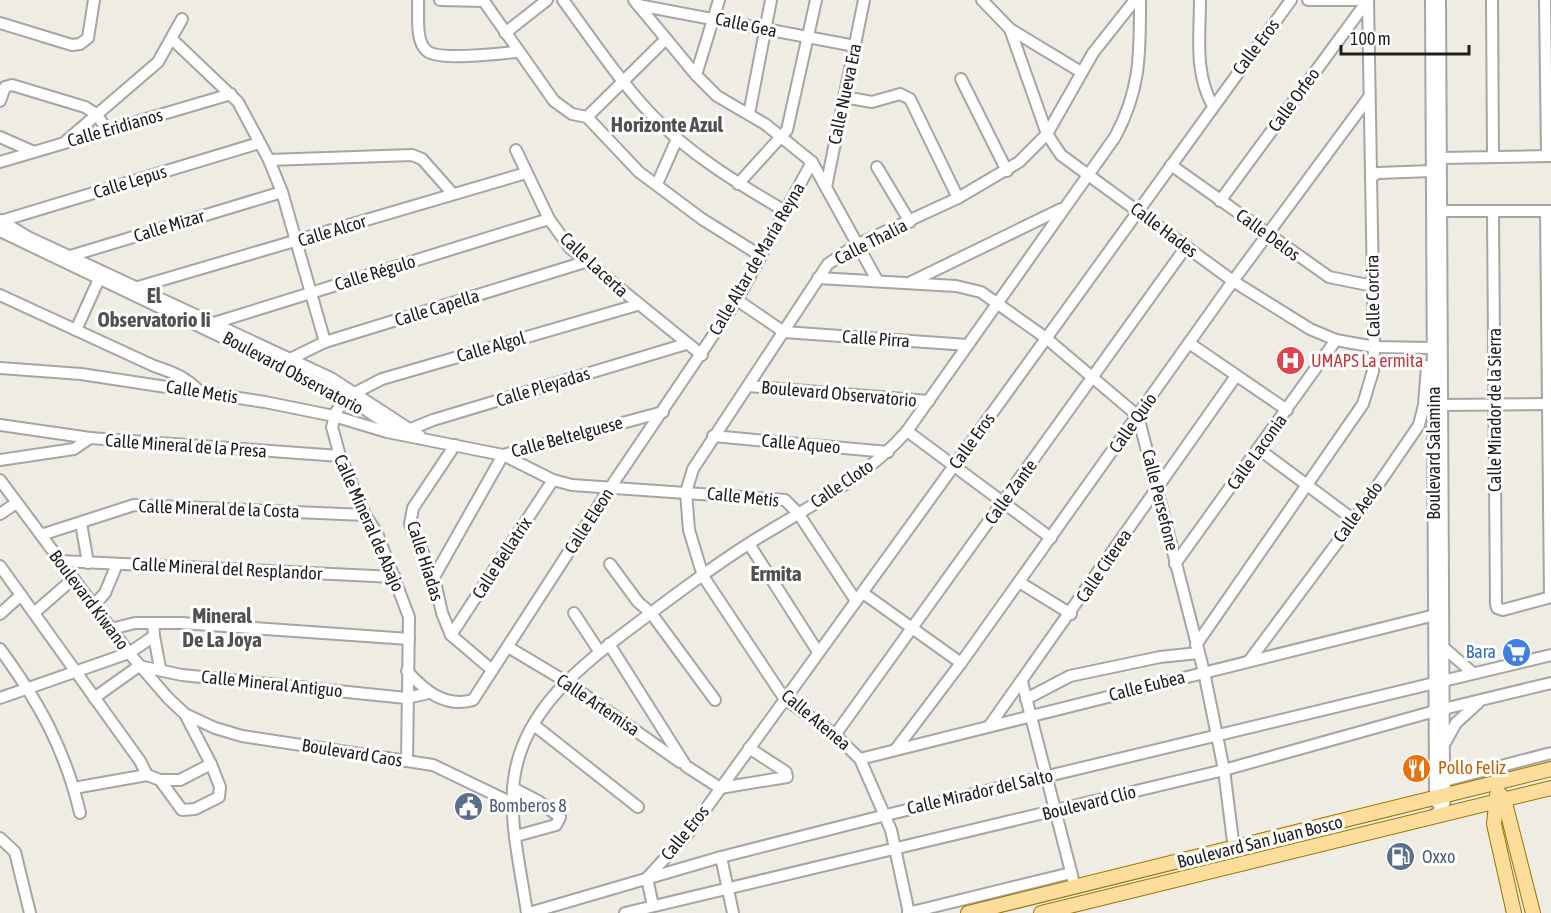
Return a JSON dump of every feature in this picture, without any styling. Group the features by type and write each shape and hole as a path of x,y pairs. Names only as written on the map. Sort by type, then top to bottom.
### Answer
{"main road":[{"name":"Boulevard San Juan Bosco","path":"1041,913 1429,817 1435,807 1482,786 1551,769"},
{"path":"1537,773 1532,777 1529,785 1545,789"},
{"path":"1509,779 1499,798 1494,816 1514,913"},
{"path":"1482,786 1499,798 1519,857 1533,913"},
{"name":"Boulevard San Juan Bosco","path":"969,913 1073,880 1234,849 1445,804 1499,798 1545,789"},
{"path":"1519,857 1521,846 1514,811 1524,794"},
{"path":"1445,804 1484,817 1497,835"}],"street":[{"path":"0,22 72,45 80,44 88,38 94,0"},
{"path":"418,0 419,32 425,50 445,56 518,52"},
{"path":"440,0 483,1 554,101 573,114 587,117 631,165 702,219 761,256"},
{"path":"505,33 547,0"},
{"path":"563,0 622,80 648,111 677,139 738,184 785,211"},
{"path":"696,75 719,0"},
{"path":"749,114 771,0"},
{"path":"738,184 783,138 790,124 816,0"},
{"name":"Calle Nueva Era","path":"826,187 864,0"},
{"name":"Calle Thalía","path":"703,576 692,546 686,492 693,470 713,436 828,264 856,245 910,222 1007,171 1047,134 1081,72 1107,33 1135,0"},
{"name":"Calle Cloto","path":"528,913 516,836 513,788 518,759 534,725 565,681 599,651 749,544 850,481 888,452 907,431 1042,242 1062,209 1090,175 1119,130 1135,93 1140,68 1140,0"},
{"path":"1200,0 1200,75 1213,105"},
{"name":"Calle Eros","path":"647,878 677,847 1291,0"},
{"path":"1308,0 1366,0"},
{"name":"Calle Corcira","path":"1197,649 1363,404 1373,371 1366,0"},
{"name":"Calle Orfeo","path":"1220,201 1366,0"},
{"name":"Boulevard Salamina","path":"1431,0 1430,348 1435,615 1445,804"},
{"name":"Boulevard Salamina","path":"1439,681 1443,647 1440,0"},
{"path":"1492,0 1492,157"},
{"path":"1441,158 1549,156 1545,0"},
{"name":"Calle Hades","path":"983,1 1010,29 1047,134 1061,155 1139,210 1186,248 1289,318 1336,340 1374,347 1430,348"},
{"path":"636,2 696,75 725,102 749,114 812,162 877,280"},
{"name":"Calle Gea","path":"636,2 667,5 764,29 855,46"},
{"path":"63,143 158,62 173,40 182,19"},
{"path":"1010,29 1081,72"},
{"path":"587,117 666,39"},
{"path":"173,40 231,94 243,110 269,160 282,192 309,293 325,342"},
{"path":"961,79 1007,171"},
{"path":"0,101 5,87 12,85 76,103 96,114 110,132"},
{"name":"Calle Eridianos","path":"0,162 110,132 231,94"},
{"path":"844,97 872,102 905,95 910,99 958,198"},
{"name":"Calle Quío","path":"896,749 961,663 1233,281 1369,97"},
{"path":"0,137 34,152"},
{"path":"657,184 677,139"},
{"name":"Calle Lepus","path":"0,224 259,143"},
{"name":"Calle Lacerta","path":"516,150 549,219 570,248 637,305 702,355"},
{"path":"269,160 412,154 422,159 453,194"},
{"name":"Calle Altar de María Reyna","path":"702,355 737,300 812,162"},
{"name":"Calle Delos","path":"1171,165 1329,278 1373,286"},
{"path":"877,167 910,222"},
{"path":"1371,177 1378,173 1432,171"},
{"name":"Calle Alcor","path":"138,287 526,173"},
{"name":"Calle Mizar","path":"57,260 282,192"},
{"path":"910,282 1062,209"},
{"path":"1442,211 1548,211 1550,597"},
{"name":"Calle Mirador de la Sierra","path":"1493,212 1497,608 1503,610 1550,597"},
{"name":"Calle Régulo","path":"202,326 549,219"},
{"name":"Boulevard Observatorio","path":"0,224 216,322 290,359 351,395 405,432 502,455 553,480 572,485 686,492"},
{"name":"Boulevard Observatorio","path":"0,224 57,260 351,395"},
{"name":"Calle Zante","path":"835,735 1186,248"},
{"name":"Calle Capella","path":"290,359 325,342 585,262"},
{"path":"818,278 910,282 969,288 999,303 1046,338 1138,416"},
{"path":"76,330 99,279"},
{"path":"0,295 189,380 199,392"},
{"path":"737,300 784,332"},
{"name":"Calle Algol","path":"351,395 404,372 637,305"},
{"name":"Calle Pirra","path":"784,332 968,345"},
{"name":"Calle Laconia","path":"1175,564 1260,450 1336,340"},
{"path":"1189,343 1287,410"},
{"name":"Calle Pleyadas","path":"405,432 433,420 686,344"},
{"name":"Calle Aedo","path":"1249,661 1354,520 1419,425 1424,405 1430,348"},
{"name":"Calle Eleon","path":"429,693 460,704 473,700 610,489 702,355"},
{"path":"145,383 154,366"},
{"name":"Calle Metis","path":"0,368 81,374 145,383 334,416 405,432"},
{"name":"Calle Citerea","path":"990,725 1071,614 1236,376"},
{"name":"Boulevard Observatorio","path":"748,386 929,401"},
{"path":"334,416 351,395"},
{"path":"1442,405 1549,404"},
{"name":"Calle Beltelguese","path":"434,577 502,455 663,412"},
{"name":"Calle Mineral de Abajo","path":"334,416 332,433 340,456 365,515 377,532 409,617 406,698 407,761"},
{"name":"Calle Persefone","path":"1138,416 1218,735 1234,849"},
{"path":"433,420 438,441"},
{"path":"0,425 90,438"},
{"path":"907,431 1051,538"},
{"name":"Calle Aqueo","path":"713,436 888,452"},
{"name":"Calle Mineral de la Presa","path":"0,460 74,449 90,438 340,456"},
{"name":"Calle Híadas","path":"456,445 413,507 409,518 434,577 442,613 451,635 492,670"},
{"path":"1260,450 1354,520"},
{"name":"Boulevard Kiwano","path":"0,480 15,504 41,535 139,666 186,714"},
{"name":"Calle Bellatrix","path":"451,635 553,480"},
{"name":"Calle Metis","path":"686,492 777,498 791,504 860,597"},
{"path":"0,514 15,504"},
{"name":"Calle Mineral de la Costa","path":"41,535 81,523 113,509 134,505 365,515"},
{"path":"81,523 88,563"},
{"path":"749,544 818,652"},
{"name":"Calle Mineral del Resplandor","path":"60,561 394,577"},
{"path":"93,606 105,593 117,564"},
{"path":"610,564 638,602 651,613 715,700"},
{"path":"0,566 140,760 147,775"},
{"name":"Calle Atenea","path":"703,576 784,698 835,735 860,759 886,815 896,848 908,913"},
{"path":"34,613 73,579"},
{"path":"1019,582 1071,614"},
{"path":"0,614 21,595"},
{"path":"860,597 913,628 961,663"},
{"path":"574,613 599,651"},
{"name":"Calle Eubea","path":"860,759 1435,615"},
{"path":"111,629 135,623 181,623 409,639"},
{"path":"153,623 160,668"},
{"path":"0,698 129,653 154,636"},
{"path":"609,644 686,766"},
{"name":"Calle Artemisa","path":"508,647 565,681 720,788"},
{"path":"1443,647 1473,673"},
{"path":"0,649 50,723 74,788 80,813"},
{"path":"1026,699 1070,676 1197,649"},
{"name":"Calle Mirador del Salto","path":"528,913 721,857 886,815 1551,655"},
{"path":"94,698 139,666"},
{"name":"Calle Mineral Antiguo","path":"139,666 160,668 182,675 406,698 429,693"},
{"path":"408,671 429,693"},
{"path":"908,913 1073,880 1022,682"},
{"name":"Boulevard Clío","path":"625,913 1224,770 1439,710 1551,683"},
{"path":"1444,747 1450,732 1462,716 1484,699"},
{"name":"Boulevard Salamina","path":"1439,710 1444,747 1445,804"},
{"path":"160,780 182,810 195,809 219,797 220,787 211,764 186,714"},
{"name":"Boulevard Caos","path":"186,714 215,728 242,736 407,761 449,771 514,804"},
{"path":"534,725 638,807"},
{"path":"720,788 787,777 786,772 749,748"},
{"path":"1444,781 1551,753"},
{"path":"74,788 147,775 160,780 189,777 211,764"},
{"path":"513,788 560,817 556,825 516,836"},
{"path":"0,838 15,852 30,913"},
{"path":"721,857 734,913"},
{"path":"647,878 653,906"}],"place":[{"name":"UMAPS La ermita","path":"1290,361"},
{"name":"Bara","path":"1517,652"},
{"name":"Pollo Feliz","path":"1417,768"},
{"name":"Bomberos 8","path":"468,806"},
{"name":"Oxxo","path":"1401,857"}],"district":[{"name":"Horizonte Azul","path":"667,125"},
{"name":"El Observatorio Ii","path":"154,308"},
{"name":"Ermita","path":"776,574"},
{"name":"Mineral De La Joya","path":"222,628"}]}
